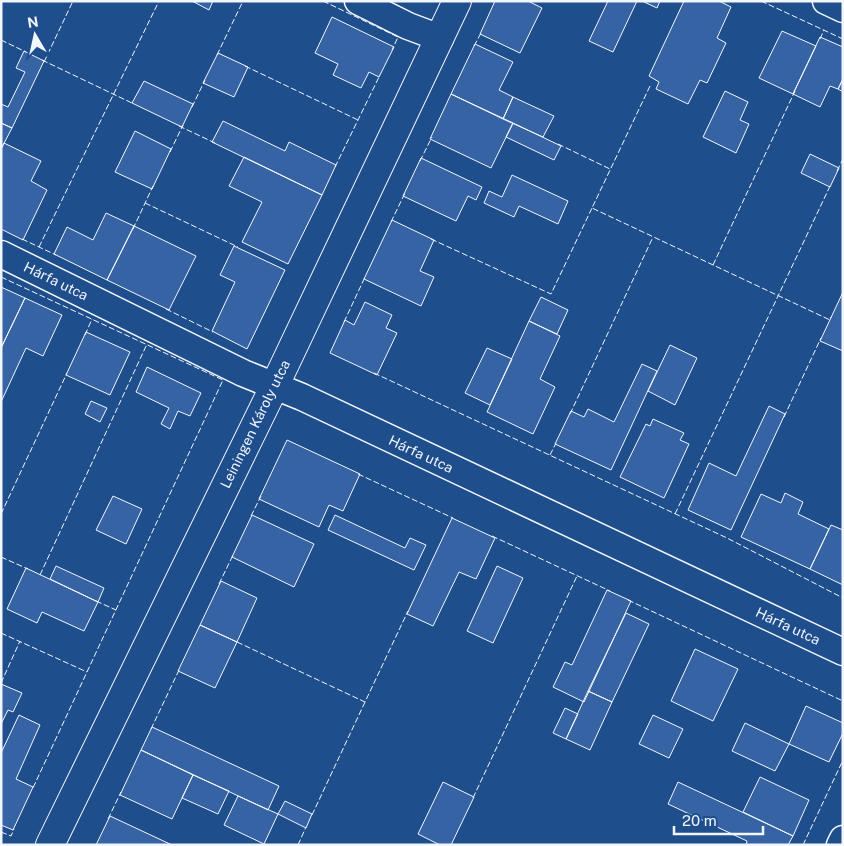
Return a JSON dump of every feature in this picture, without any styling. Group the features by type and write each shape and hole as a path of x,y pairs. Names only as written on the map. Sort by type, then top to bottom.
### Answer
{"street":[{"path":"358,1 408,26 440,38"},
{"name":"Leiningen Károly utca","path":"50,845 275,385 457,1"},
{"path":"826,1 843,9"},
{"name":"Hárfa utca","path":"1,254 243,373 275,385 843,652"},
{"path":"840,845 843,840"}],"building":[{"path":"192,1 213,1 209,10"},
{"path":"495,1 528,1 542,8 520,53 480,34"},
{"path":"608,1 637,1 613,52 589,41"},
{"path":"642,1 660,1 657,8"},
{"path":"684,1 719,1 731,7 717,38 726,43 707,83 700,80 688,104 656,89 659,82 649,76"},
{"path":"332,17 394,47 379,77 369,72 361,88 333,75 338,64 315,53"},
{"path":"782,31 816,46 793,94 759,78"},
{"path":"820,37 843,47 843,79 838,89 830,86 820,107 793,94"},
{"path":"475,44 513,62 499,90 513,97 503,119 451,94"},
{"path":"24,51 44,61 12,128 1,123 1,104 8,107 25,72 16,68"},
{"path":"218,53 248,67 234,97 203,83"},
{"path":"843,79 843,92 838,89"},
{"path":"144,81 193,104 182,127 132,103"},
{"path":"725,91 748,102 740,120 749,124 736,153 703,137"},
{"path":"451,94 513,123 491,168 430,139"},
{"path":"513,97 554,116 543,137 503,119"},
{"path":"223,121 285,151 289,142 336,165 322,195 212,142"},
{"path":"1,123 12,128 1,149"},
{"path":"513,123 561,146 554,160 506,137"},
{"path":"135,131 171,149 152,189 115,172"},
{"path":"4,143 41,161 31,181 47,190 23,240 1,229 1,149"},
{"path":"810,154 839,168 830,187 801,173"},
{"path":"244,157 322,195 288,264 242,242 262,202 229,186"},
{"path":"421,158 482,187 476,200 468,196 456,221 403,196"},
{"path":"512,175 568,201 558,224 519,206 514,217 484,203 489,191 502,197"},
{"path":"106,213 134,226 107,280 54,254 67,227 93,240"},
{"path":"392,220 434,240 420,271 434,277 421,306 364,279"},
{"path":"134,226 196,256 169,310 107,280"},
{"path":"234,246 285,270 247,349 212,331 235,282 220,275"},
{"path":"1,287 25,298 1,348"},
{"path":"843,292 843,351 820,341"},
{"path":"541,297 568,310 557,334 529,321"},
{"path":"25,298 62,315 43,356 26,348 1,402 1,348"},
{"path":"365,302 392,315 386,328 397,333 377,375 330,353 345,320 354,325"},
{"path":"529,321 560,336 540,379 555,387 533,434 487,412"},
{"path":"86,332 130,352 110,395 66,375"},
{"path":"670,345 697,358 675,405 648,391"},
{"path":"487,348 512,359 490,405 465,393"},
{"path":"642,364 657,371 611,470 555,444 571,411 584,417 588,409 614,422"},
{"path":"147,367 201,393 190,416 178,411 170,429 161,424 169,408 136,392"},
{"path":"91,401 107,408 100,422 85,414"},
{"path":"769,406 785,414 731,530 688,510 709,463 736,476"},
{"path":"653,419 684,433 680,440 689,444 664,498 620,477 646,424 650,426"},
{"path":"287,440 360,474 343,511 329,505 319,527 259,499"},
{"path":"785,493 803,502 798,514 829,529 810,569 741,537 761,494 781,503"},
{"path":"113,496 142,509 126,544 96,530"},
{"path":"252,515 314,544 294,587 232,557"},
{"path":"335,515 405,548 410,538 426,545 414,570 328,530"},
{"path":"452,518 495,538 476,579 459,572 433,626 407,614"},
{"path":"831,525 843,530 843,585 810,569"},
{"path":"56,566 104,588 98,602 50,579"},
{"path":"497,566 523,578 493,643 467,631"},
{"path":"26,568 98,602 84,631 42,612 37,623 7,609"},
{"path":"221,581 257,598 237,642 200,625"},
{"path":"607,590 631,601 584,702 553,687 565,662 572,665"},
{"path":"626,613 649,624 612,702 588,691"},
{"path":"200,625 237,642 215,688 178,671"},
{"path":"695,649 738,669 713,721 671,701"},
{"path":"1,684 22,693 13,712 8,710 1,724"},
{"path":"588,691 612,702 590,750 566,739"},
{"path":"806,706 843,723 843,733 829,762 789,744"},
{"path":"565,708 578,714 566,739 553,733"},
{"path":"19,715 40,725 16,779 33,787 13,830 1,825 1,753"},
{"path":"653,715 683,729 669,758 639,744"},
{"path":"745,723 789,744 775,771 732,751"},
{"path":"152,727 279,786 268,810 141,750"},
{"path":"141,750 193,775 172,819 120,795"},
{"path":"193,775 229,791 218,814 182,798"},
{"path":"760,777 809,800 793,836 743,812"},
{"path":"443,782 474,797 451,845 440,845 418,834"},
{"path":"678,782 793,836 788,845 746,845 747,841 668,804"},
{"path":"238,796 278,814 264,844 224,825"},
{"path":"285,801 312,814 306,828 278,814"},
{"path":"110,816 172,845 96,845"}],"fence":[{"path":"44,62 73,1"},
{"path":"39,247 159,1"},
{"path":"217,55 243,1"},
{"path":"323,1 398,37 392,50"},
{"path":"761,1 843,39"},
{"path":"820,39 824,30"},
{"path":"474,46 481,33"},
{"path":"1,40 26,52"},
{"path":"42,60 134,104"},
{"path":"245,66 358,120"},
{"path":"335,167 380,75"},
{"path":"192,107 205,80"},
{"path":"650,86 592,208 830,320 831,317"},
{"path":"713,265 795,91"},
{"path":"170,152 183,125"},
{"path":"179,126 215,143"},
{"path":"420,161 432,137"},
{"path":"558,144 610,169"},
{"path":"837,171 843,159"},
{"path":"675,514 831,184"},
{"path":"133,229 153,186"},
{"path":"391,222 405,193"},
{"path":"145,203 238,247"},
{"path":"431,239 551,294 592,208"},
{"path":"570,414 653,237"},
{"path":"22,239 56,255"},
{"path":"1,277 223,380 32,790"},
{"path":"344,322 365,277"},
{"path":"166,309 213,332"},
{"path":"85,335 92,319"},
{"path":"784,417 821,338"},
{"path":"40,575 147,344"},
{"path":"1,514 67,373"},
{"path":"374,373 727,538 843,598"},
{"path":"550,455 556,443"},
{"path":"358,474 453,518"},
{"path":"251,516 261,496"},
{"path":"492,536 610,591"},
{"path":"219,584 233,555"},
{"path":"1,557 28,569"},
{"path":"473,798 577,576"},
{"path":"628,600 843,701"},
{"path":"96,601 116,610"},
{"path":"237,642 365,702 408,611"},
{"path":"1,633 87,672"},
{"path":"1,683 20,641"},
{"path":"151,729 180,668"},
{"path":"312,815 365,702"},
{"path":"803,845 843,760"},
{"path":"108,819 121,792"},
{"path":"298,845 306,827"},
{"path":"1,832 11,836 14,829"}]}
